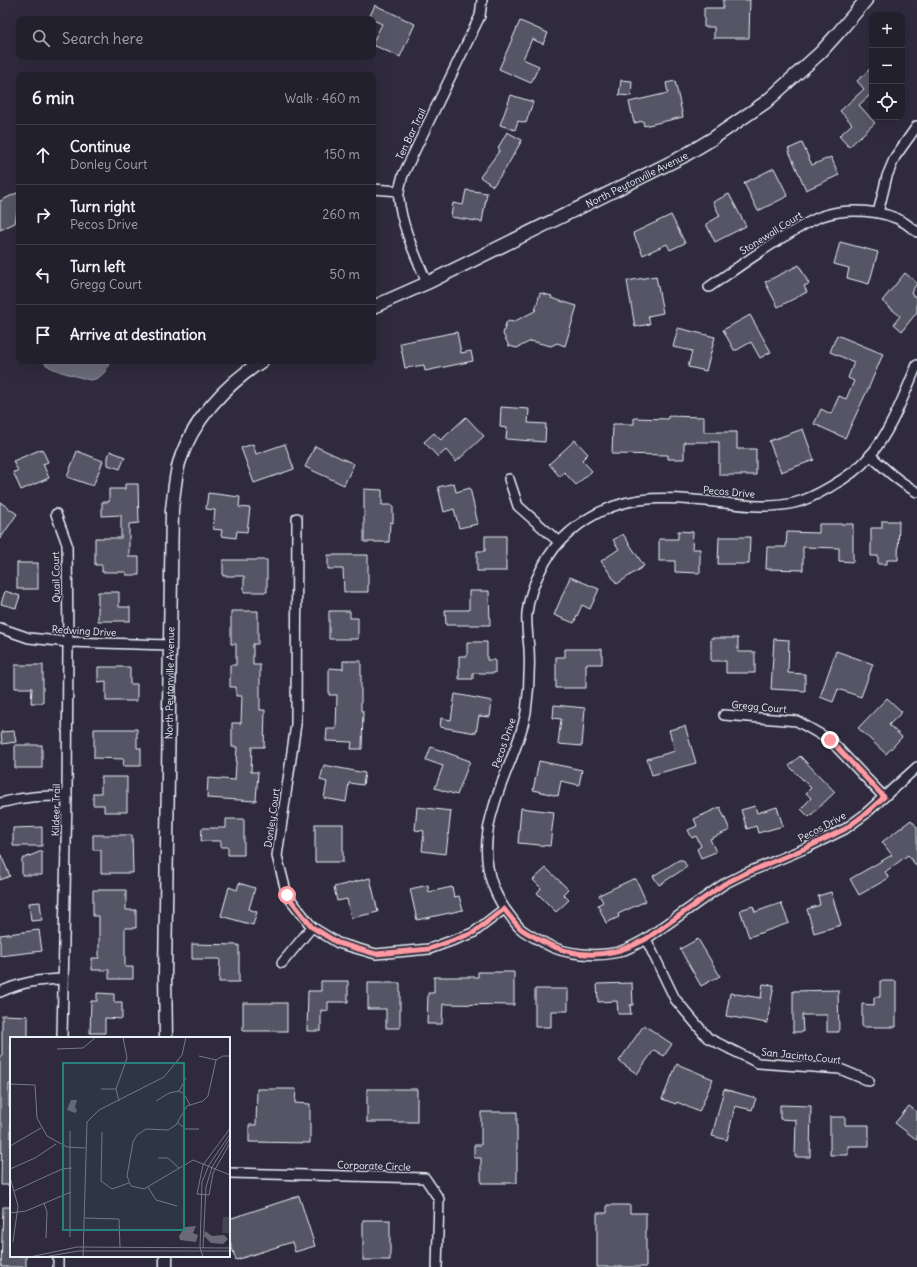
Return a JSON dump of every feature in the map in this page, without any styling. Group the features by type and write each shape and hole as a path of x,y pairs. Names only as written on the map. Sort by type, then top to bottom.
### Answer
{"street":[{"name":"Ten Bar Trail","path":"427,283 405,228 399,199 399,191 403,175 480,16 482,0"},
{"name":"North Peytonville Avenue","path":"376,307 682,157 712,139 766,102 821,52 866,0"},
{"path":"878,213 887,176 895,157 917,126"},
{"path":"376,189 399,191"},
{"name":"Stonewall Court","path":"709,287 773,244 807,223 823,216 840,213 878,213 905,222 917,232"},
{"name":"North Peytonville Avenue","path":"166,1037 169,644 172,509 178,465 185,446 204,412 232,385 258,364"},
{"name":"Pecos Drive","path":"917,365 891,423 880,442 870,455 860,467 845,478 813,496 794,503 751,506 681,499 644,499 627,501 596,514 570,531 559,542 547,557 540,571 527,614 529,664 528,701 524,720 494,806 486,834 486,858 490,878 494,892 504,909 520,929 551,947 578,954 618,952 633,947 646,939 724,884 845,829 864,815 917,767"},
{"path":"870,455 892,476 905,486 917,492"},
{"path":"509,479 518,506 559,542"},
{"name":"Quail Court","path":"56,514 67,544 68,642"},
{"name":"Donley Court","path":"297,518 296,724 278,856 287,895 312,927 338,943 376,954 429,949 473,933 504,909"},
{"name":"Redwing Drive","path":"0,628 29,638 68,642 169,644"},
{"name":"Kildeer Trail","path":"62,1037 67,796 68,642"},
{"name":"Gregg Court","path":"724,715 797,721 830,740 884,797"},
{"path":"0,803 18,798 36,796 67,796"},
{"path":"282,963 312,927"},
{"name":"San Jacinto Court","path":"646,939 675,999 708,1038 758,1063 840,1069 869,1081"},
{"path":"0,992 19,984 40,980 63,979"},
{"name":"Corporate Circle","path":"230,1173 425,1178 439,1199 437,1267"}],"water":[{"path":"46,364 109,364 103,374 98,378 91,380 50,367"}],"building":[{"path":"723,0 750,0 749,38 714,38 714,27 704,27 704,8 723,8"},
{"path":"375,5 415,24 400,57 376,46 376,36 382,24 376,21 376,16 370,16"},
{"path":"520,21 548,33 543,44 532,39 523,59 539,66 531,83 499,69"},
{"path":"869,70 869,96 859,105 869,116 869,120 872,120 875,123 849,147 839,136 852,124 840,111 864,89 857,81"},
{"path":"621,80 632,81 631,96 619,95"},
{"path":"675,81 683,117 644,126 643,121 634,123 629,102 668,93 666,83"},
{"path":"511,95 533,102 526,123 518,121 515,130 500,125"},
{"path":"507,132 522,140 506,168 493,186 480,177 500,150 498,148"},
{"path":"802,143 812,165 831,157 839,175 806,190 788,149"},
{"path":"774,168 788,196 758,211 744,183"},
{"path":"466,190 487,193 482,222 451,217 453,203 463,205"},
{"path":"16,193 15,223 0,230 0,201"},
{"path":"729,194 746,226 715,242 706,224 720,216 713,202"},
{"path":"671,215 685,243 670,250 667,244 643,255 633,233"},
{"path":"840,242 878,252 869,284 847,278 849,268 834,264"},
{"path":"799,265 809,284 804,286 807,292 778,307 765,282"},
{"path":"905,273 917,283 911,293 917,298 917,312 902,331 894,324 900,316 882,301"},
{"path":"656,276 663,313 648,316 650,324 635,327 627,281"},
{"path":"540,293 577,306 565,346 557,343 551,346 531,341 517,348 509,346 503,334 506,323 509,321 513,322 535,311"},
{"path":"750,315 771,352 760,358 751,342 737,350 734,350 723,330"},
{"path":"678,328 715,337 706,371 688,367 692,351 673,347"},
{"path":"457,332 461,353 471,351 473,361 425,371 424,365 405,368 400,343"},
{"path":"837,335 883,354 845,438 814,424 821,409 831,414 839,396 846,399 854,381 848,378 854,362 830,352"},
{"path":"501,407 529,409 528,423 546,424 545,442 506,439 507,428 500,427"},
{"path":"668,416 704,417 704,432 737,432 737,449 756,449 756,475 719,475 719,442 684,442 684,459 668,459 668,455 612,454 613,424 634,424 634,418 668,419"},
{"path":"466,417 484,436 456,462 446,450 438,457 424,442 434,433 441,440"},
{"path":"803,429 814,460 781,472 769,441"},
{"path":"575,440 588,454 582,460 592,471 576,485 564,472 560,477 549,464"},
{"path":"253,444 256,454 285,444 294,469 254,483 241,448"},
{"path":"315,446 354,464 344,485 305,467"},
{"path":"42,449 48,462 43,464 49,478 21,490 13,472 18,471 13,461"},
{"path":"77,451 103,461 93,486 67,477"},
{"path":"110,451 125,457 120,469 108,465"},
{"path":"454,483 456,492 470,488 478,524 459,528 454,509 444,512 438,487"},
{"path":"125,484 138,484 139,523 129,524 129,557 139,557 139,575 126,575 126,572 102,572 102,565 95,565 95,538 121,538 121,515 102,516 102,502 109,502 109,489 125,489"},
{"path":"364,489 382,490 382,505 393,505 393,523 390,522 389,542 364,542"},
{"path":"208,493 240,497 239,507 250,508 247,532 237,531 236,538 221,536 222,530 213,529 215,510 206,509"},
{"path":"0,502 17,514 0,539"},
{"path":"882,521 899,521 898,560 887,560 887,564 878,564 878,556 871,556 871,528 882,528"},
{"path":"819,524 853,524 853,562 839,561 839,548 803,547 803,570 766,569 767,547 786,547 787,532 819,533"},
{"path":"678,531 693,532 692,549 700,549 700,573 675,572 675,561 659,561 659,539 678,539"},
{"path":"623,534 644,566 617,584 601,561 619,549 613,540"},
{"path":"485,536 506,536 506,571 477,571 477,551 485,551"},
{"path":"719,537 750,537 749,564 718,564"},
{"path":"328,555 368,555 368,592 344,592 343,569 328,569"},
{"path":"223,560 267,560 267,592 244,592 244,576 223,576"},
{"path":"17,563 38,563 38,589 17,589"},
{"path":"570,577 599,589 590,609 582,605 574,623 554,615"},
{"path":"5,591 20,596 16,608 1,604"},
{"path":"469,591 489,591 490,625 446,625 445,610 469,610"},
{"path":"98,592 119,592 119,607 130,607 130,621 98,621"},
{"path":"231,611 258,611 258,644 253,644 253,665 260,665 260,710 265,710 264,747 252,747 251,772 258,772 256,801 207,798 208,778 235,780 237,747 232,747 232,723 241,723 242,696 236,696 236,687 230,687 230,665 236,665 236,644 231,644"},
{"path":"329,611 350,611 350,618 358,618 358,639 329,639"},
{"path":"711,638 738,638 738,652 755,652 755,673 726,673 726,661 711,661"},
{"path":"774,639 789,640 788,673 805,674 805,691 771,689"},
{"path":"467,642 487,642 487,660 495,660 495,673 473,673 473,679 459,679 459,656 467,656"},
{"path":"565,649 602,649 602,664 586,664 586,688 556,688 556,657 565,657"},
{"path":"836,651 873,664 861,697 838,689 833,702 820,697"},
{"path":"343,661 361,661 361,711 363,711 362,749 351,749 352,742 326,741 327,729 336,729 337,695 329,695 329,668 343,669"},
{"path":"15,665 43,665 43,703 31,703 32,688 15,688"},
{"path":"98,667 130,667 130,684 137,684 137,701 106,701 106,681 98,682"},
{"path":"455,694 492,701 490,717 479,716 476,733 440,727 441,718 451,720"},
{"path":"887,698 902,712 889,725 902,737 886,754 858,728"},
{"path":"554,705 585,708 582,746 558,744 561,719 553,718"},
{"path":"685,726 696,763 652,775 647,759 675,751 669,730"},
{"path":"94,729 137,729 137,748 141,748 141,766 123,766 124,759 94,758"},
{"path":"14,731 16,742 2,744 1,732"},
{"path":"15,745 42,745 42,768 15,768"},
{"path":"431,747 470,761 457,795 435,788 443,766 426,760"},
{"path":"800,756 835,792 809,817 801,809 811,798 806,793 811,788 789,766"},
{"path":"539,761 582,770 579,785 561,781 558,796 533,790"},
{"path":"324,765 365,773 363,785 349,783 346,802 324,798 327,782 320,780"},
{"path":"101,777 127,777 127,812 104,812 104,805 93,805 93,793 101,793"},
{"path":"755,806 757,813 777,807 783,826 758,833 756,826 747,829 741,810"},
{"path":"417,807 451,811 446,854 422,851 424,831 415,830"},
{"path":"720,807 730,830 710,839 716,852 701,858 697,849 701,846 696,836 692,838 688,830 697,826 694,819"},
{"path":"521,808 554,812 550,846 518,843"},
{"path":"226,819 244,819 244,855 228,855 228,847 221,847 221,841 201,841 202,828 226,828"},
{"path":"911,820 917,827 917,867 908,855 885,872 889,878 859,895 850,879 892,855 882,842"},
{"path":"315,824 343,824 343,862 315,862"},
{"path":"42,827 42,846 13,846 13,828"},
{"path":"93,835 132,835 133,873 101,873 101,850 93,850"},
{"path":"42,851 42,875 22,875 22,859"},
{"path":"0,853 10,876 0,880"},
{"path":"679,860 683,860 687,867 659,885 653,876"},
{"path":"546,868 568,889 563,894 569,900 556,912 537,893 541,888 533,880"},
{"path":"370,878 378,912 351,918 347,899 337,901 334,887"},
{"path":"636,879 646,901 618,914 619,917 606,923 598,905 603,902 599,895"},
{"path":"239,883 255,888 249,909 257,912 253,925 221,916 229,887 237,890"},
{"path":"428,885 429,892 452,887 454,897 459,896 463,910 417,920 410,889"},
{"path":"93,890 126,890 126,910 136,910 136,928 125,928 125,967 133,967 133,979 109,979 109,970 92,970 92,958 99,958 99,916 93,916"},
{"path":"831,892 841,925 814,933 807,909 820,905 818,896"},
{"path":"40,902 42,920 31,921 29,903"},
{"path":"781,903 789,923 749,937 740,910 753,906 755,912"},
{"path":"39,930 42,951 0,956 0,935"},
{"path":"698,939 720,976 701,986 680,949"},
{"path":"192,944 239,945 239,982 219,982 220,959 192,959"},
{"path":"478,972 514,972 514,1005 443,1004 442,1024 427,1024 428,993 434,993 434,977 478,977"},
{"path":"321,981 348,981 348,1002 328,1002 328,1011 321,1010 321,1031 307,1031 308,991 321,991"},
{"path":"880,981 896,981 896,1027 862,1027 862,1004 874,1005 874,997 880,997"},
{"path":"368,983 400,983 400,1028 386,1028 386,1009 368,1009"},
{"path":"632,983 633,1005 630,1005 631,1014 618,1014 617,1001 598,1002 597,984"},
{"path":"763,984 774,985 767,1023 726,1016 730,993 761,998"},
{"path":"535,989 568,989 568,1011 551,1011 551,1027 535,1027"},
{"path":"838,990 839,1032 827,1032 827,1015 802,1015 803,1032 793,1032 793,991"},
{"path":"97,993 114,994 114,1002 122,1002 122,1019 105,1018 105,1033 90,1033 91,1001 97,1001"},
{"path":"243,1003 287,1003 287,1031 243,1031"},
{"path":"2,1015 28,1016 28,1037 10,1037 10,1185 1,1185 2,1123 0,1123 0,1056 2,1056"},
{"path":"644,1025 672,1044 664,1056 654,1050 637,1074 619,1061"},
{"path":"677,1064 713,1079 699,1112 677,1102 676,1104 662,1099"},
{"path":"257,1089 296,1089 295,1103 310,1104 310,1143 249,1142 249,1125 256,1125"},
{"path":"367,1089 417,1089 417,1122 367,1122"},
{"path":"724,1089 756,1098 752,1110 735,1106 727,1140 712,1136"},
{"path":"780,1105 811,1106 810,1157 795,1157 796,1120 780,1119"},
{"path":"909,1106 917,1112 917,1140 895,1123"},
{"path":"481,1112 517,1112 517,1183 481,1183 481,1158 474,1158 474,1145 481,1145"},
{"path":"830,1117 845,1117 845,1125 869,1125 869,1146 848,1146 848,1155 830,1155"},
{"path":"299,1196 315,1246 295,1252 292,1242 236,1260 230,1242 230,1219"},
{"path":"607,1205 630,1205 630,1213 646,1213 646,1267 597,1267 597,1213 607,1213"},
{"path":"3,1207 10,1207 10,1257 26,1257 26,1267 1,1267"},
{"path":"363,1220 390,1220 390,1260 363,1260"}],"route":[{"path":"287,895 312,927 338,943 376,954 429,949 473,933 504,909 520,929 551,947 578,954 618,952 633,947 646,939 724,884 845,829 864,815 884,797 830,740"}]}
